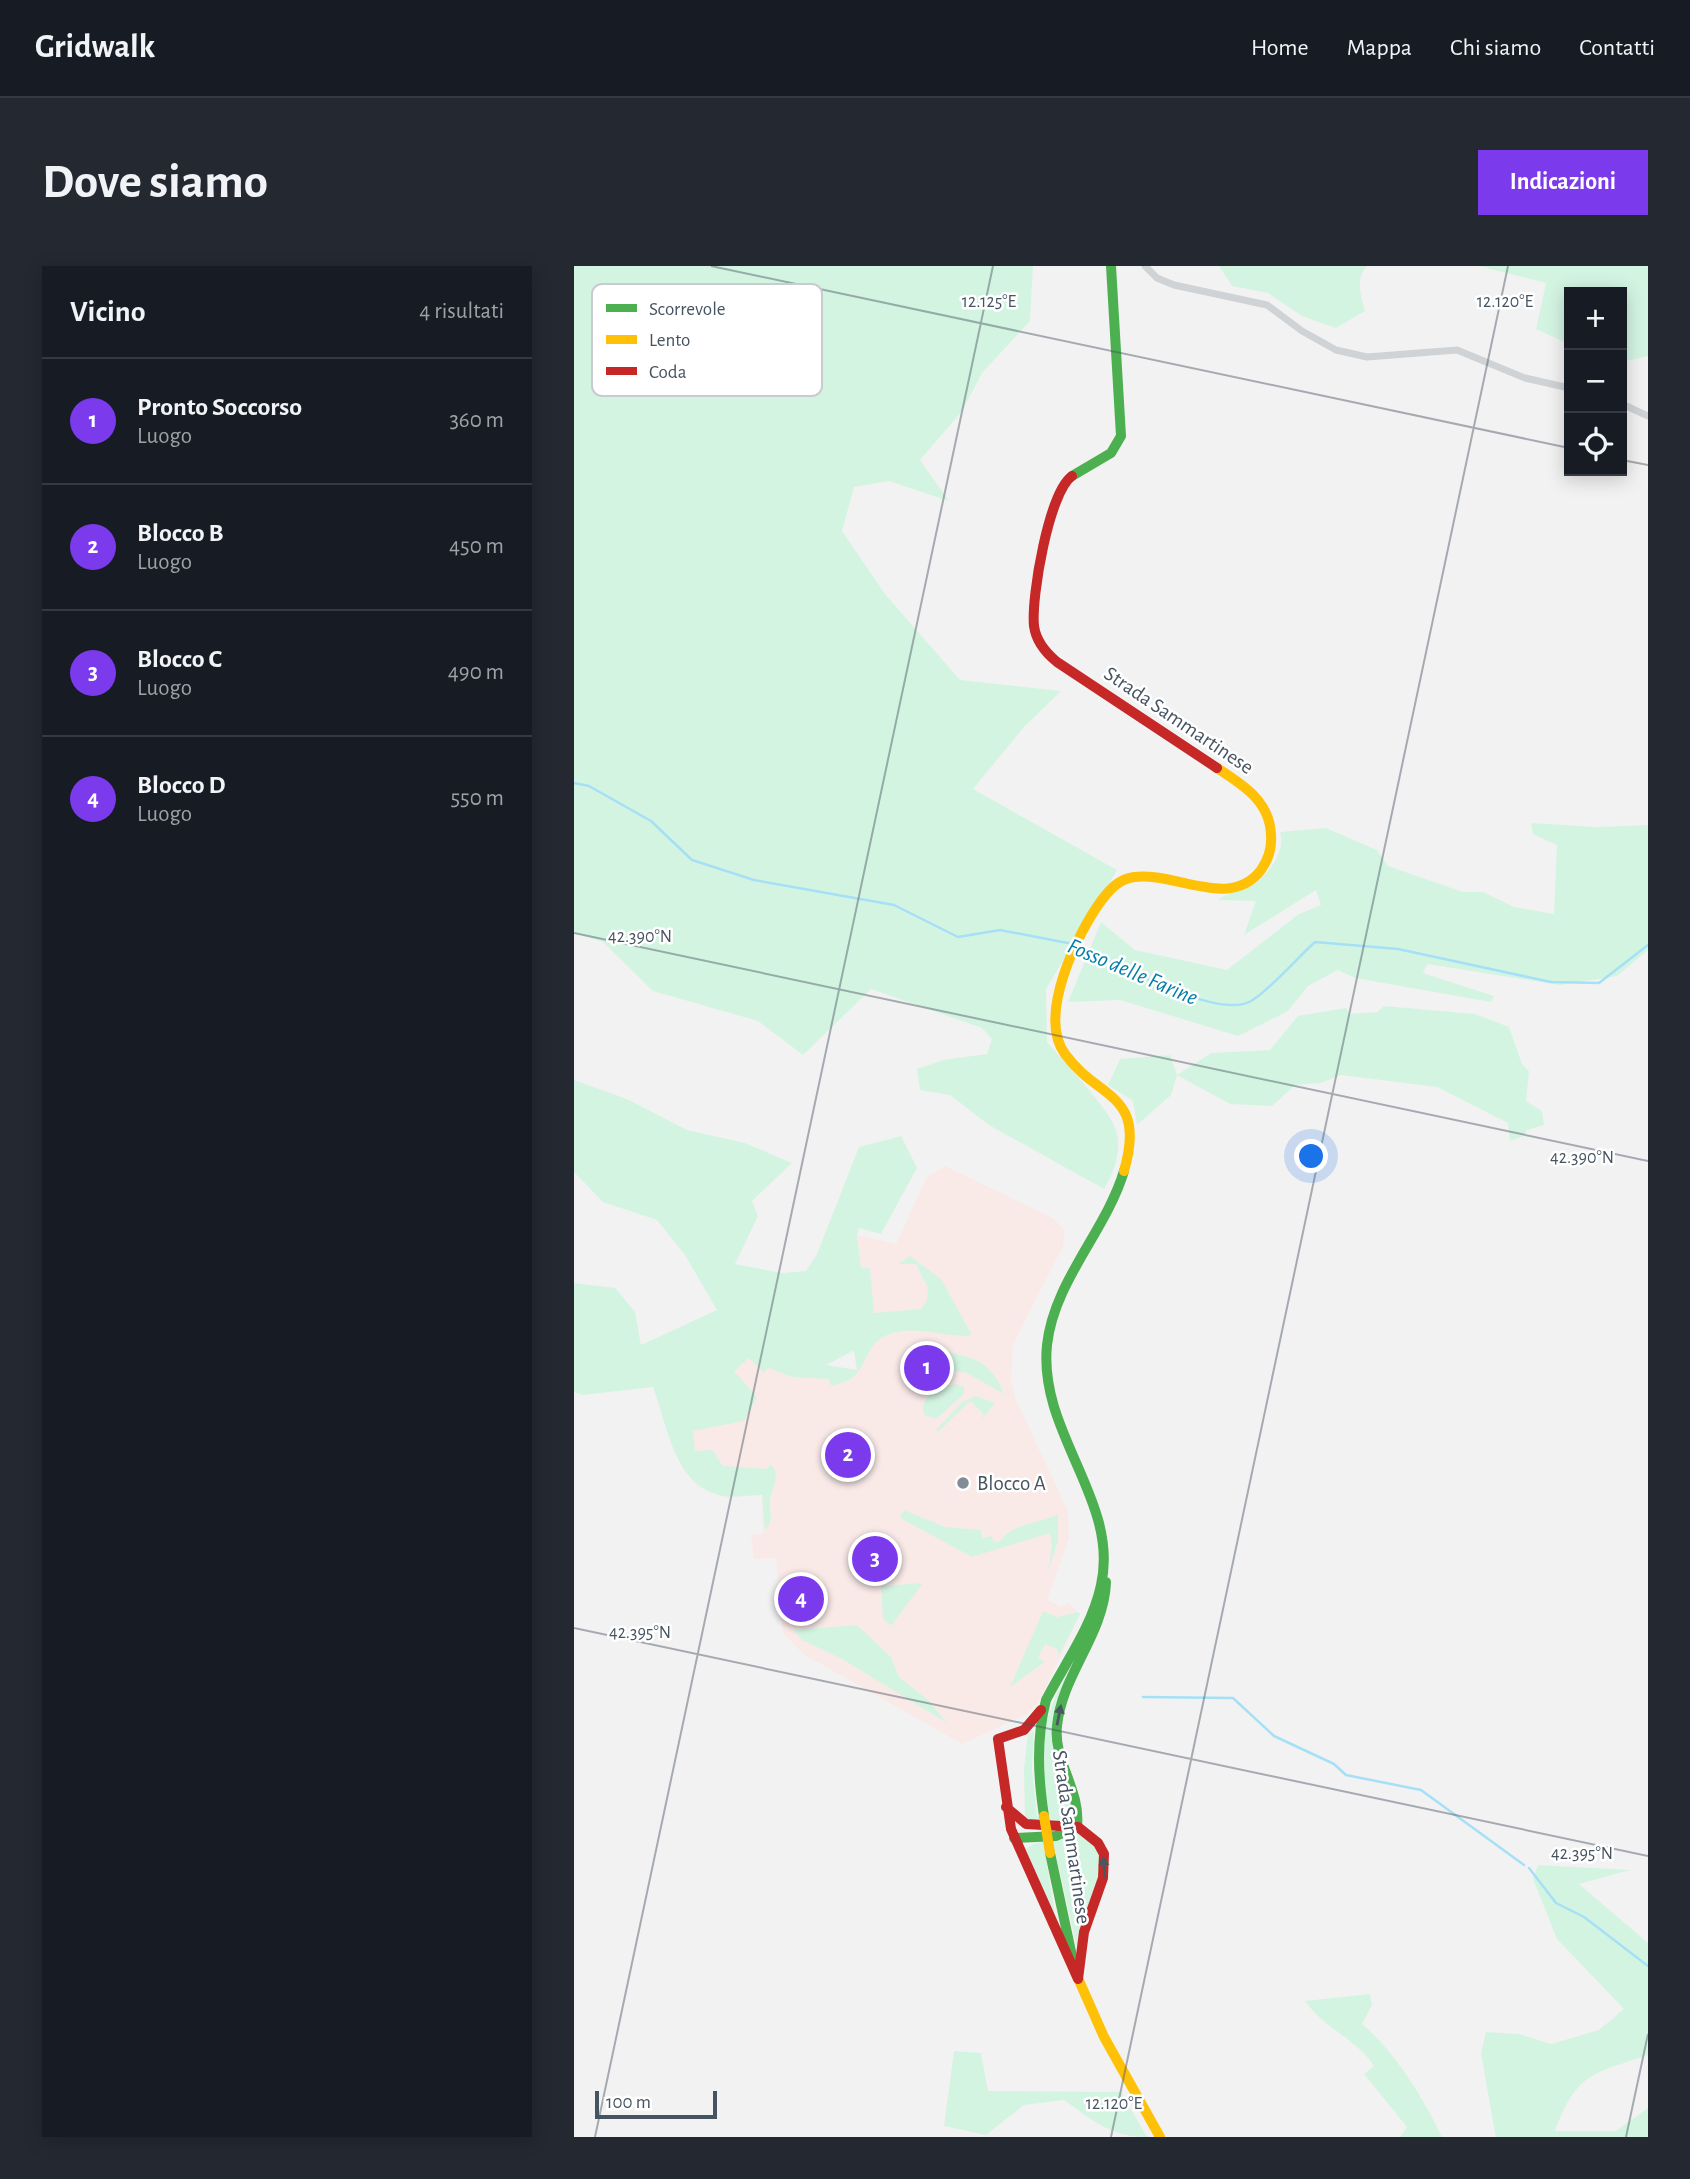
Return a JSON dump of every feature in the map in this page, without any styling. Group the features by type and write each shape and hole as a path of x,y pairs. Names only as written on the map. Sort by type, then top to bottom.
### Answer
{"main road":[{"name":"Strada Sammartinese","path":"1111,266 1121,436 1114,452 1073,474 1056,494 1034,608 1037,636 1057,662 1250,790 1266,810 1273,837 1264,865 1239,884 1205,888 1148,877 1126,879 1111,887 1091,920 1066,972 1059,989 1054,1020 1058,1046 1073,1064 1115,1096 1127,1116 1129,1130 1126,1167 1059,1298 1046,1349 1049,1401 1055,1424 1098,1519 1104,1571 1095,1605 1046,1700 1038,1755 1050,1853 1078,1979 1104,2037 1160,2137"},
{"path":"1014,1838 1044,1838 1068,1833 1077,1826 1079,1801 1058,1755 1056,1732 1065,1690 1103,1611 1106,1592 1104,1571"},
{"path":"1046,1700 1024,1730 998,1739 1004,1771 1005,1806 1014,1838 1066,1959 1078,1979"},
{"path":"1005,1806 1023,1823 1049,1828"},
{"path":"1014,1838 1049,1828 1077,1826 1096,1841 1105,1872 1102,1887 1085,1926 1078,1979"}],"street":[{"path":"1145,266 1157,278 1174,285 1267,305 1302,331 1336,350 1367,356 1457,351 1525,378 1564,387"},
{"path":"1627,406 1648,416"}],"shaded area":[{"path":"945,1166 1053,1218 1065,1231 1063,1246 1013,1344 1011,1382 1016,1400 1068,1511 1069,1538 1047,1600 1061,1607 1069,1603 1080,1614 1039,1702 1027,1714 962,1744 803,1654 783,1633 776,1558 754,1559 751,1535 763,1533 762,1495 724,1497 697,1486 681,1467 715,1352 857,1370 849,1318 860,1261 857,1235 896,1244 927,1177"}],"green space":[{"path":"574,266 1033,266 1030,321 982,373 962,411 920,460 949,501 889,481 854,487 842,531 885,594 960,680 1061,691 1024,727 973,789 1117,870 1046,989 1047,1042 1097,1100 1117,1133 1116,1162 1104,1189 989,1125 950,1095 920,1090 917,1069 943,1060 987,1054 992,1039 982,1028 871,989 803,1055 758,1021 653,991 603,942 574,933"},
{"path":"1219,266 1367,266 1360,282 1365,311 1336,328 1302,316 1268,293 1232,286"},
{"path":"1479,266 1648,266 1648,356 1627,361 1627,287 1564,287 1564,342 1536,329 1546,283"},
{"path":"1531,823 1597,827 1648,825 1648,950 1617,976 1560,985 1427,964 1423,973 1494,996 1491,1002 1355,978 1338,970 1308,986 1288,1011 1238,1036 1120,1000 1068,1002 1101,922 1135,950 1227,970 1299,914 1321,905 1316,890 1244,935 1256,901 1218,900 1250,887 1265,874 1281,847 1280,832 1326,828 1377,850 1388,866 1463,892 1483,892 1514,907 1554,914 1557,845 1533,834"},
{"path":"1384,1006 1475,1014 1509,1027 1522,1064 1529,1071 1526,1101 1542,1111 1544,1125 1527,1130 1524,1136 1510,1141 1508,1123 1437,1087 1341,1075 1321,1083 1295,1085 1272,1106 1230,1104 1177,1075 1211,1053 1270,1050 1298,1016 1346,1008 1350,1014 1377,1012"},
{"path":"1170,1055 1177,1075 1171,1095 1137,1125 1133,1101 1108,1085 1120,1059"},
{"path":"574,1080 627,1099 687,1130 745,1143 792,1163 752,1201 758,1216 735,1264 782,1273 806,1271 817,1254 859,1147 901,1136 917,1168 881,1234 859,1228 857,1235 861,1268 870,1268 874,1313 921,1309 927,1300 928,1288 916,1264 898,1264 910,1256 941,1279 972,1335 896,1332 885,1336 874,1345 857,1374 848,1381 831,1386 829,1379 792,1377 768,1368 764,1373 749,1358 734,1371 757,1397 744,1421 693,1431 695,1451 712,1450 723,1466 768,1469 769,1465 773,1466 776,1480 770,1501 771,1520 765,1530 762,1495 723,1496 707,1490 683,1468 675,1453 653,1387 583,1395 574,1392 574,1283 615,1288 635,1312 641,1345 717,1310 685,1255 657,1220 603,1202 574,1172","holes":["854,1351 857,1370 826,1365"]},
{"path":"949,1353 977,1360 984,1365 995,1377 1004,1394 967,1373 947,1370 945,1363 940,1364 938,1354"},
{"path":"956,1384 964,1387 964,1394 936,1419 924,1415 924,1402 927,1397 943,1387"},
{"path":"976,1396 995,1403 981,1420 984,1414 970,1401 938,1432 936,1430 962,1402"},
{"path":"904,1510 945,1527 981,1530 982,1538 992,1536 993,1541 1000,1542 1010,1531 1058,1514 1058,1541 1048,1571 1052,1546 1050,1533 972,1557 900,1518"},
{"path":"923,1583 891,1626 883,1619 881,1586"},
{"path":"1043,1611 1057,1617 1078,1612 1080,1614 1059,1655 1057,1649 1045,1644 1038,1658 1045,1662 1010,1687"},
{"path":"857,1625 891,1657 899,1677 928,1700 947,1723 842,1659 802,1640 793,1630"},
{"path":"1072,1665 1058,1699 1052,1736 1056,1760 1072,1802 1074,1821 1042,1825 1025,1820 1024,1768 1028,1734 1034,1731 1032,1769 1037,1816 1049,1815 1042,1751 1046,1725 1054,1701"},
{"path":"1078,1832 1092,1840 1099,1852 1100,1867 1093,1903 1077,1948 1055,1851 1045,1853 1057,1926 1026,1849 1033,1844"},
{"path":"1538,1865 1630,1870 1579,1884 1648,1943 1648,2055 1589,2078 1571,2097 1555,2131 1616,2131 1648,2108 1648,2137 1496,2137 1481,2053 1486,2032 1519,2034 1551,2044 1599,2030 1624,2009 1557,1939 1533,1879"},
{"path":"1370,1994 1372,2005 1362,2024 1386,2048 1407,2076 1442,2137 1400,2137 1407,2127 1364,2074 1374,2066 1367,2056 1321,2019 1305,2001"},
{"path":"954,2051 981,2053 988,2091 1121,2092 1147,2137 1113,2131 1064,2100 1024,2105 986,2135 944,2126"}],"waterway":[{"name":"Fosso delle Farine","path":"574,783 589,786 651,821 692,860 754,880 894,905 958,937 1000,930 1073,944"},
{"name":"Fosso delle Farine","path":"1079,947 1191,997 1235,1005 1259,996 1315,942 1398,949 1551,982 1599,983 1648,945"},
{"path":"1143,1697 1233,1698 1274,1736 1334,1764 1346,1775 1421,1790 1524,1865"},
{"path":"1529,1868 1556,1903 1584,1917 1648,1966"}],"traffic: fast":[{"path":"1072,476 1111,453 1121,436 1111,266"},
{"path":"1044,1816 1039,1758 1046,1700 1077,1644 1097,1600 1104,1554 1090,1495 1054,1408 1048,1377 1047,1345 1059,1299 1116,1193 1124,1171"},
{"path":"1014,1838 1056,1836 1077,1826 1075,1800 1059,1751 1057,1726 1066,1689 1098,1620 1106,1582"},
{"path":"1050,1853 1073,1961"}],"traffic: slow":[{"path":"1124,1171 1129,1145 1129,1126 1124,1111 1116,1100 1078,1069 1065,1054 1058,1038 1055,1019 1058,998 1081,933 1101,901 1119,882 1134,877 1150,877 1201,887 1234,888 1248,882 1261,870 1271,845 1266,813 1253,795 1217,768"},
{"path":"1044,1816 1050,1853"},
{"path":"1077,1976 1104,2037 1160,2137"}],"traffic: jam":[{"path":"1072,476 1056,502 1043,546 1034,612 1034,626 1039,642 1057,662 1217,768"},
{"path":"1041,1710 1024,1730 998,1739 1011,1829 1078,1979"},
{"path":"1006,1807 1026,1824 1078,1827 1098,1843 1104,1854 1103,1878 1084,1932 1078,1979"}],"place":[{"name":"Pronto Soccorso","path":"927,1368"},
{"name":"Blocco B","path":"848,1455"},
{"name":"Blocco A","path":"963,1483"},
{"name":"Blocco C","path":"875,1559"},
{"name":"Blocco D","path":"801,1599"}]}
